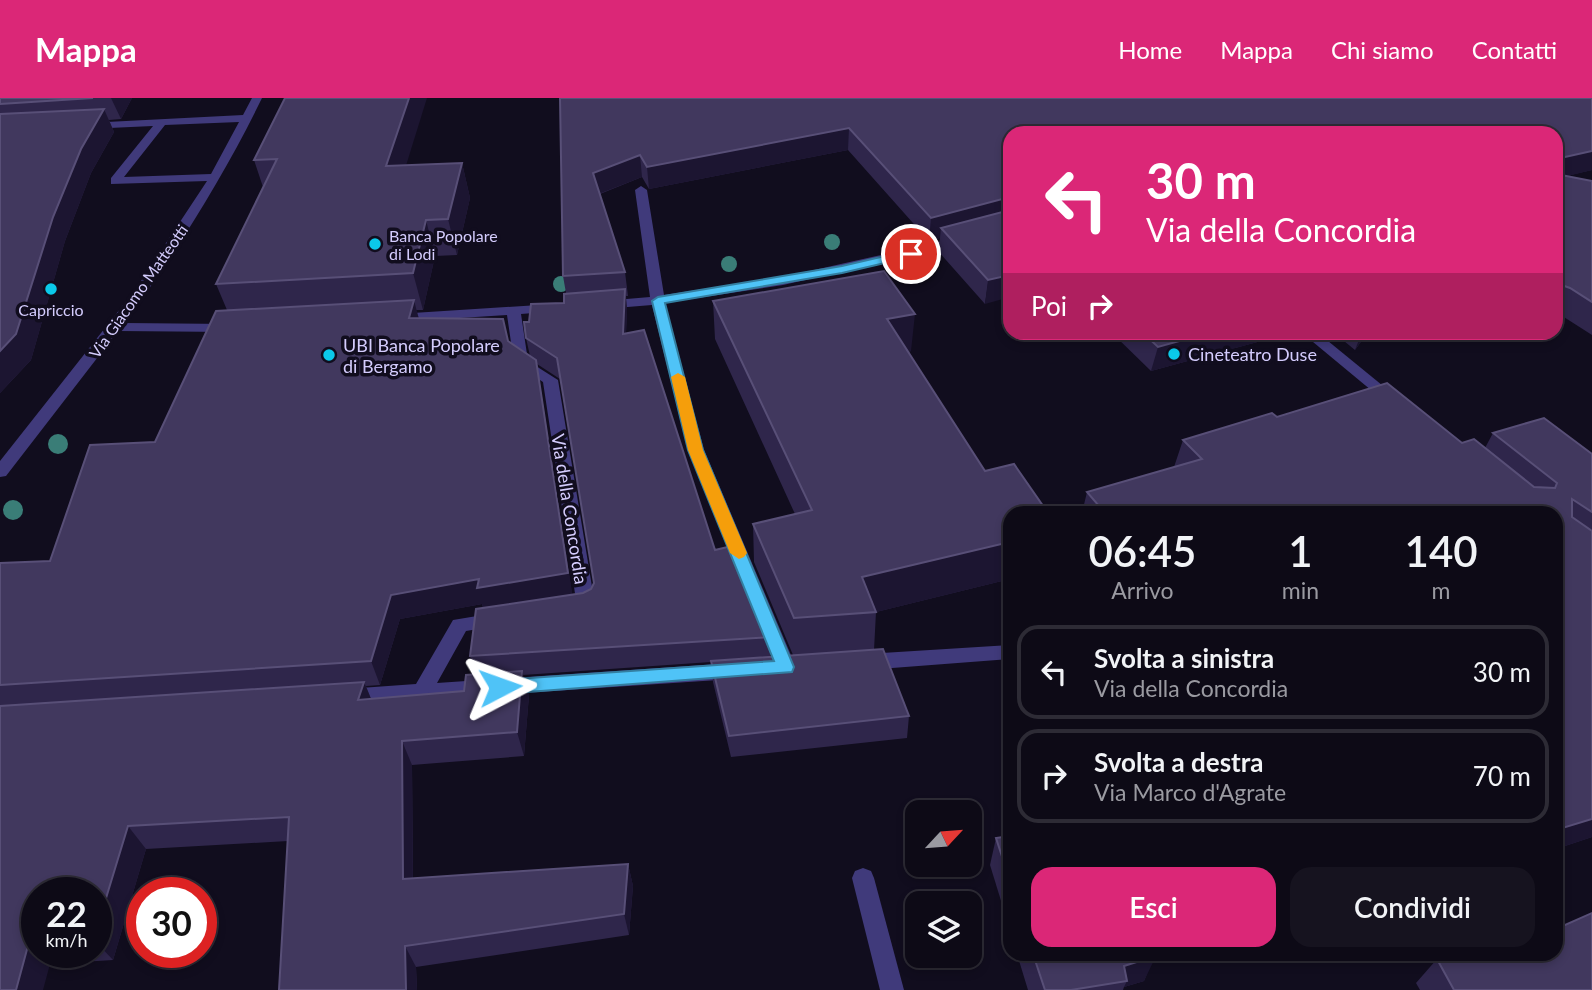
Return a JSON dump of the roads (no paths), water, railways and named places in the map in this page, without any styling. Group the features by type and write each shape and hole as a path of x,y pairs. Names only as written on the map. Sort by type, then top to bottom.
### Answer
{"street":[{"name":"Via Giacomo Matteotti","path":"0,472 114,327 214,177 257,98"},
{"path":"80,126 248,118"},
{"path":"162,122 115,181 214,177"},
{"path":"641,190 658,301 696,450 786,667"},
{"path":"592,305 658,301 865,265 979,236"},
{"path":"380,320 566,307"},
{"name":"Via della Concordia","path":"513,311 521,363 550,380 586,605 561,609"},
{"path":"114,327 246,328"},
{"path":"1318,340 1403,409"},
{"path":"422,692 460,625 510,617"},
{"path":"852,663 1003,652"},
{"path":"326,699 812,665"},
{"path":"863,878 892,990"}],"place":[{"name":"Banca Popolare di Lodi","path":"375,244"},
{"name":"Capriccio","path":"51,289"},
{"name":"Cineteatro Duse","path":"1174,354"},
{"name":"UBI Banca Popolare di Bergamo","path":"329,355"}]}
